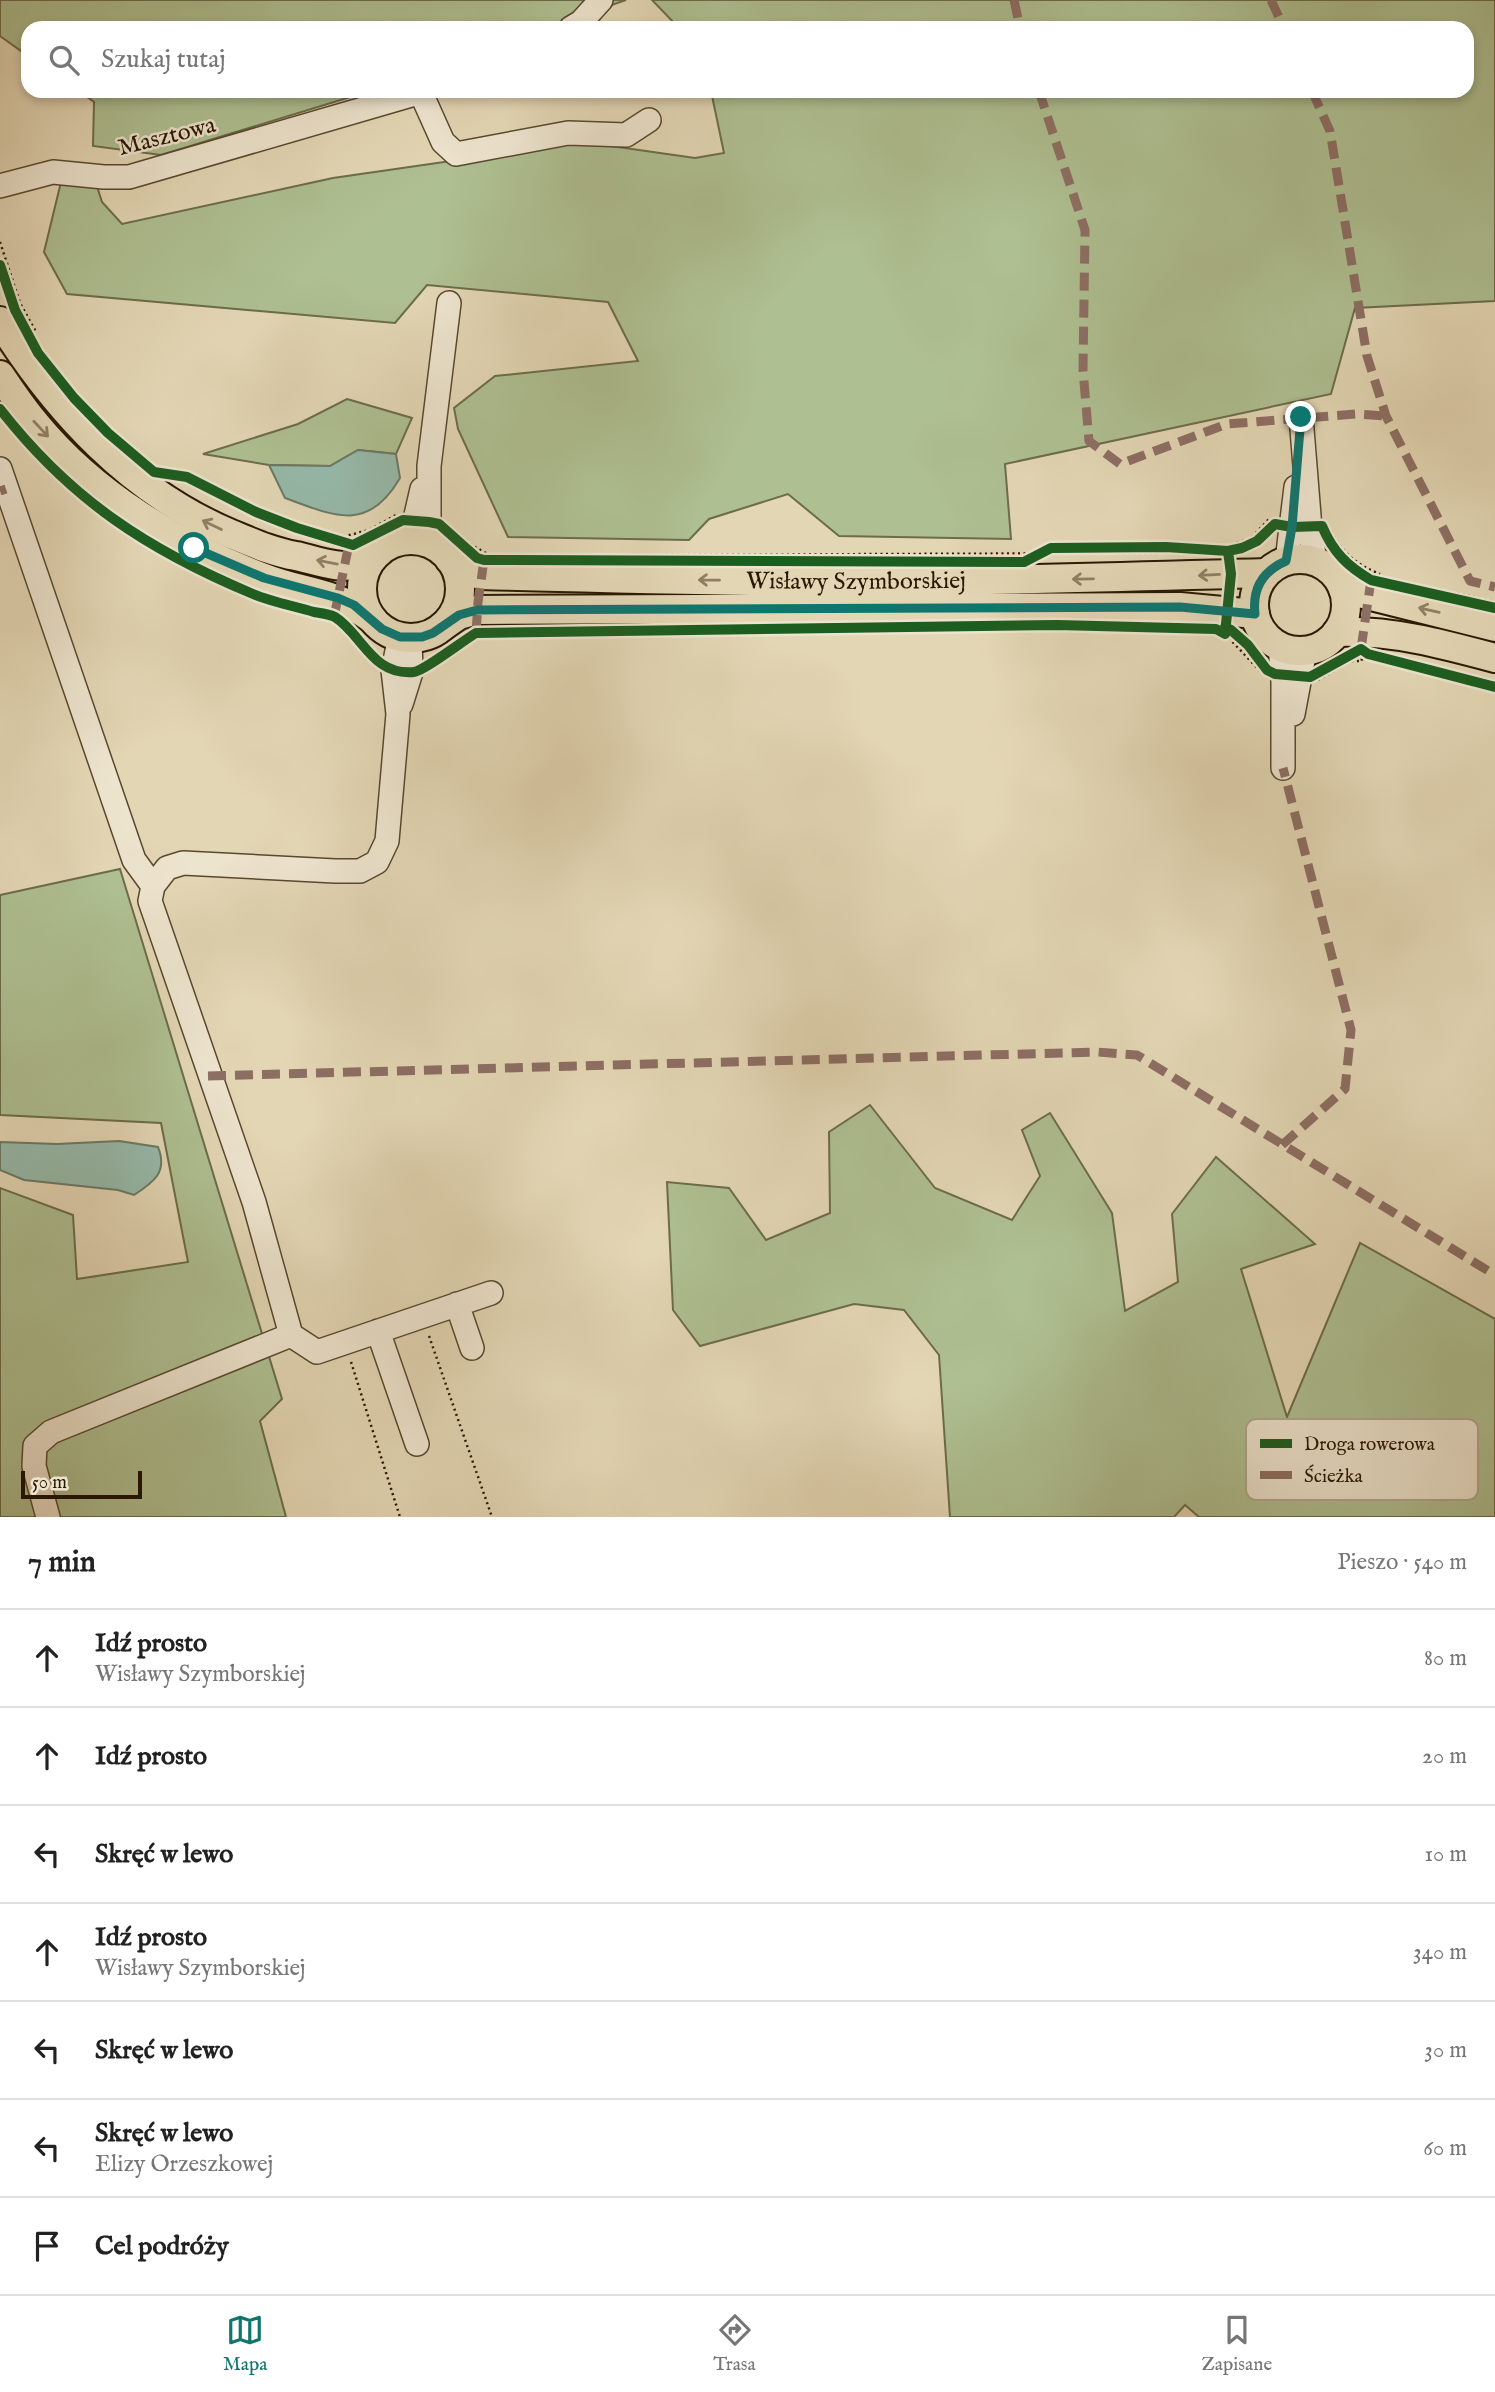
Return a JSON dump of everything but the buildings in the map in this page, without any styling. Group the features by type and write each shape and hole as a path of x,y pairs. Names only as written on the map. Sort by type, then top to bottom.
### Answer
{"main road":[{"path":"0,321 24,360 57,403 95,444 149,489 211,525 274,552 345,566 359,564 393,544 426,532 458,576 460,594 454,612 443,626 422,637 405,638 382,629 354,605 338,598 264,578 194,548 134,512 77,466 35,423 0,375"},
{"name":"Wisławy Szymborskiej","path":"426,532 466,571 481,575 825,582 1152,578 1276,567"},
{"path":"371,618 363,602 362,584 367,567 378,553"},
{"path":"1301,559 1315,561 1336,577 1343,589 1344,616 1337,632 1290,668 1260,627 1255,614 1255,592 1276,567 1301,559"},
{"path":"1343,589 1495,626"},
{"name":"Wisławy Szymborskiej","path":"443,626 459,615 477,610 1180,607 1255,614"},
{"path":"1337,632 1363,631 1414,638 1495,658"}],"street":[{"path":"583,21 601,0"},
{"name":"Masztowa","path":"0,186 53,172 129,177 402,98"},
{"path":"425,98 443,142 456,154 568,133 626,135 649,120"},
{"path":"426,532 429,466 449,303"},
{"path":"1276,567 1292,527 1301,417 1315,561"},
{"path":"0,469 134,860 153,886"},
{"path":"405,638 393,670 398,714 387,841 377,862 360,871 183,863 167,868 153,886 150,901 254,1202 291,1335 317,1352 491,1293"},
{"path":"457,1304 472,1348"},
{"path":"378,1331 417,1444"},
{"path":"48,1517 34,1466 35,1446 51,1432 291,1335"}],"path":[{"path":"0,242 35,339"},
{"path":"0,265 15,310 35,339"},
{"path":"158,470 187,477 284,527"},
{"path":"336,544 353,545 403,520 426,532 473,546 492,556"},
{"path":"426,532 439,524 477,558 492,556"},
{"path":"1222,552 1242,548 1257,541 1275,524"},
{"path":"1325,525 1333,549 1353,570 1371,580 1387,580"},
{"path":"613,558 1024,562 1051,548 1166,550"},
{"path":"1447,594 1495,602"},
{"path":"1447,594 1495,608"},
{"path":"1225,631 1231,630 1248,645 1268,670 1290,668"},
{"path":"1225,631 1310,677 1361,649 1367,654 1376,655"},
{"path":"422,1316 492,1517"},
{"path":"344,1343 400,1517"}],"shaded area":[{"path":"0,0 626,0 565,21 21,21 21,51 0,36"},
{"path":"652,0 1495,0 1495,301 1355,308 1331,394 1005,464 1011,539 839,536 788,494 709,519 689,540 508,537 458,429 454,408 495,376 638,361 608,302 427,285 395,323 67,294 44,252 61,182 95,180 102,202 122,224 333,178 583,142 695,158 724,153 712,98 1474,98 1474,21 672,21"},
{"path":"89,98 347,98 161,155 93,146 94,102"},
{"path":"347,399 412,418 396,454 358,450 330,466 269,465 203,454 298,424"},
{"path":"358,450 396,454 400,478 375,507 362,513 334,514 285,498 269,465 330,466"},
{"path":"1234,622 1262,640 1271,654 1274,670 1269,669 1249,646"},
{"path":"120,869 282,1399 260,1421 286,1517 0,1517 0,1188 73,1215 77,1279 188,1262 161,1123 0,1115 0,895"},
{"path":"870,1105 935,1188 1012,1220 1040,1176 1022,1130 1050,1113 1112,1213 1125,1311 1178,1282 1172,1214 1216,1157 1315,1244 1241,1269 1287,1417 1360,1243 1495,1319 1495,1517 1199,1517 1185,1505 1174,1517 950,1517 939,1355 904,1310 854,1304 700,1346 673,1310 667,1182 729,1188 766,1240 830,1213 829,1132"},
{"path":"119,1141 158,1147 161,1156 157,1176 134,1195 118,1190 24,1180 0,1170 0,1142 57,1144"}],"marked path":[{"path":"1014,0 1018,21"},
{"path":"1271,0 1281,21"},
{"path":"1041,98 1085,230 1083,370 1089,441 1120,464 1227,424 1356,414 1386,416"},
{"path":"1315,98 1330,131 1367,356 1386,416 1470,581 1495,587"},
{"path":"0,491 6,489"},
{"path":"334,617 349,544"},
{"path":"476,633 484,560"},
{"path":"1361,649 1371,580"},
{"path":"1282,1145 1345,1089 1351,1030 1283,768"},
{"path":"208,1076 1097,1052 1137,1055 1495,1275"}],"cycle path":[{"path":"0,265 15,310 38,353 74,398 108,433 154,472 187,477 256,512 353,545 403,520 439,524 477,558 484,560 1024,562 1051,548 1166,547 1228,551 1257,541 1275,524 1292,527 1322,526 1342,558 1371,580 1495,608"},
{"path":"0,409 55,470 114,519 179,559 253,594 335,617 378,661 400,672 419,670 476,633 1057,625 1216,629 1225,634 1231,574 1228,551"},
{"path":"1225,627 1248,645 1267,670 1275,674 1310,677 1361,649 1368,654 1495,687"}],"route":[{"path":"194,548 264,578 338,598 354,605 388,633 410,638 433,633 459,615 477,610 1180,607 1255,614 1255,592 1260,582 1266,573 1286,561 1292,527 1301,417"}]}
